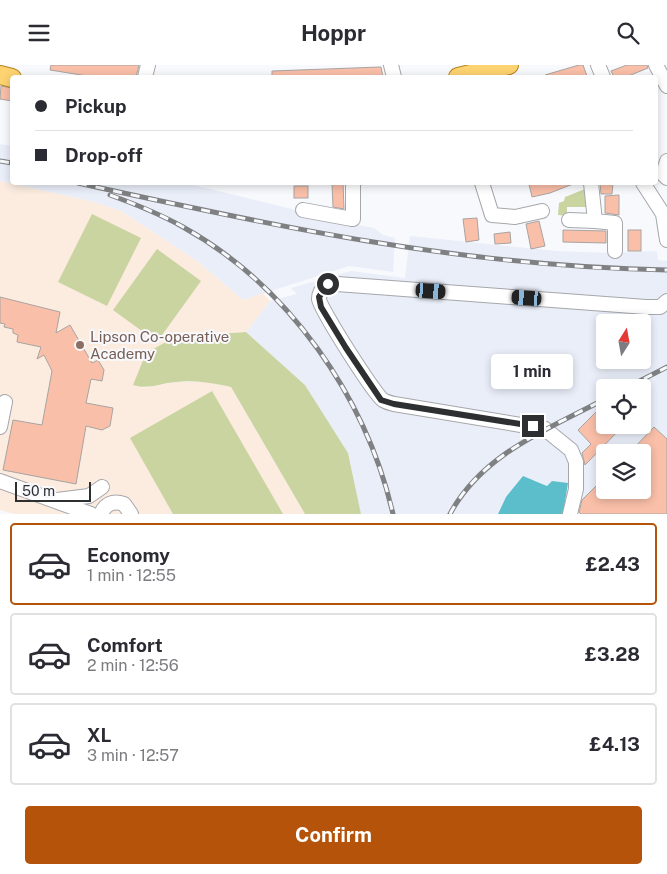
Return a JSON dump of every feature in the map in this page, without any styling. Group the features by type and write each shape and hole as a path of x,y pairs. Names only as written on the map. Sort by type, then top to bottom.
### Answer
{"main road":[{"path":"466,75 509,65"}],"street":[{"path":"656,65 667,86"},
{"path":"664,157 663,173 667,178"},
{"path":"303,210 353,219 352,185"},
{"path":"483,185 492,215 515,217 542,211"},
{"path":"591,185 595,221"},
{"path":"644,185 665,214 667,240"},
{"path":"569,220 615,223 615,251"},
{"path":"570,514 576,489 576,462 571,450 545,429 394,404 381,400 321,307 319,297 328,284 646,307 660,307 667,301"},
{"path":"0,427 5,402"},
{"path":"0,481 91,514"},
{"path":"54,500 89,496 102,487"},
{"path":"100,514 106,506 115,502 124,504 131,514"}],"shaded area":[{"path":"0,144 10,146 10,183 0,181"},
{"name":"Lipson Co-operative Academy","path":"0,181 10,183 10,185 18,185 94,202 121,211 197,261 243,300 263,293 270,301 246,332 175,337 142,388 175,382 209,382 231,387 305,514 14,514 0,510"},
{"path":"18,185 193,185 304,212 353,221 358,225 374,228 383,235 395,238 393,272 349,266 243,300 197,261 121,211 94,202"},
{"path":"410,236 557,251 609,253 657,251 658,260 667,261 667,514 563,514 568,483 547,486 535,480 506,497 498,514 361,514 348,453 305,385 246,332 270,301 297,294 291,288 351,271 405,278"}],"green space":[{"path":"585,189 587,207 567,207 567,216 558,215 559,203 564,201 565,197"},
{"path":"92,214 141,238 107,306 58,282"},
{"path":"157,249 201,281 157,342 113,310"},
{"path":"246,332 305,385 348,453 361,514 305,514 231,387 190,381 149,387 133,385 146,353 175,337"},
{"path":"212,391 283,514 173,514 130,438"}],"water":[{"path":"523,476 547,486 552,481 568,483 563,514 498,514 506,497"}],"building":[{"path":"51,65 139,65 136,75 81,75 50,70"},
{"path":"583,65 587,75 545,75"},
{"path":"627,65 647,65 648,68 631,75 613,75 611,71"},
{"path":"381,67 383,75 272,75 272,71"},
{"path":"1,86 10,88 10,101 0,99"},
{"path":"332,185 343,185 344,209 333,207"},
{"path":"529,185 570,185 550,193 532,197"},
{"path":"600,185 613,185 612,194 601,194"},
{"path":"294,186 308,186 308,198 294,198"},
{"path":"619,195 619,215 605,213 605,196"},
{"path":"477,218 479,240 466,242 463,219"},
{"path":"539,221 545,246 531,249 526,224"},
{"path":"563,230 606,231 606,243 563,242"},
{"path":"628,230 641,230 641,251 628,251"},
{"path":"510,232 511,243 495,244 494,234"},
{"path":"0,297 60,312 56,333 70,325 92,363 98,360 104,370 102,381 91,379 86,403 113,408 110,426 102,430 86,426 76,484 3,470 13,420 42,425 52,371 44,355 37,359 41,347 17,342 18,335 13,333 13,329 4,327 5,324 0,323"},
{"path":"596,412 596,434 615,434 605,444 596,444 596,454 585,465 582,453 591,444 578,430"},
{"path":"654,427 667,439 667,514 581,514 579,512 582,500 596,486 596,499 651,499 651,444 638,444 647,434 651,434 651,430"}],"railway":[{"path":"0,161 10,163"},
{"path":"87,185 297,229 444,252 592,267 667,270"},
{"path":"110,195 174,222 221,251 257,280 289,313 318,349 343,387 364,428 381,470 393,514"},
{"path":"644,379 667,367"},
{"path":"450,514 464,493 498,459 539,433 596,404"}],"place":[{"name":"Lipson Co-operative Academy","path":"80,345"}],"route":[{"path":"328,284 319,297 321,307 381,400 394,404 533,426"}]}
